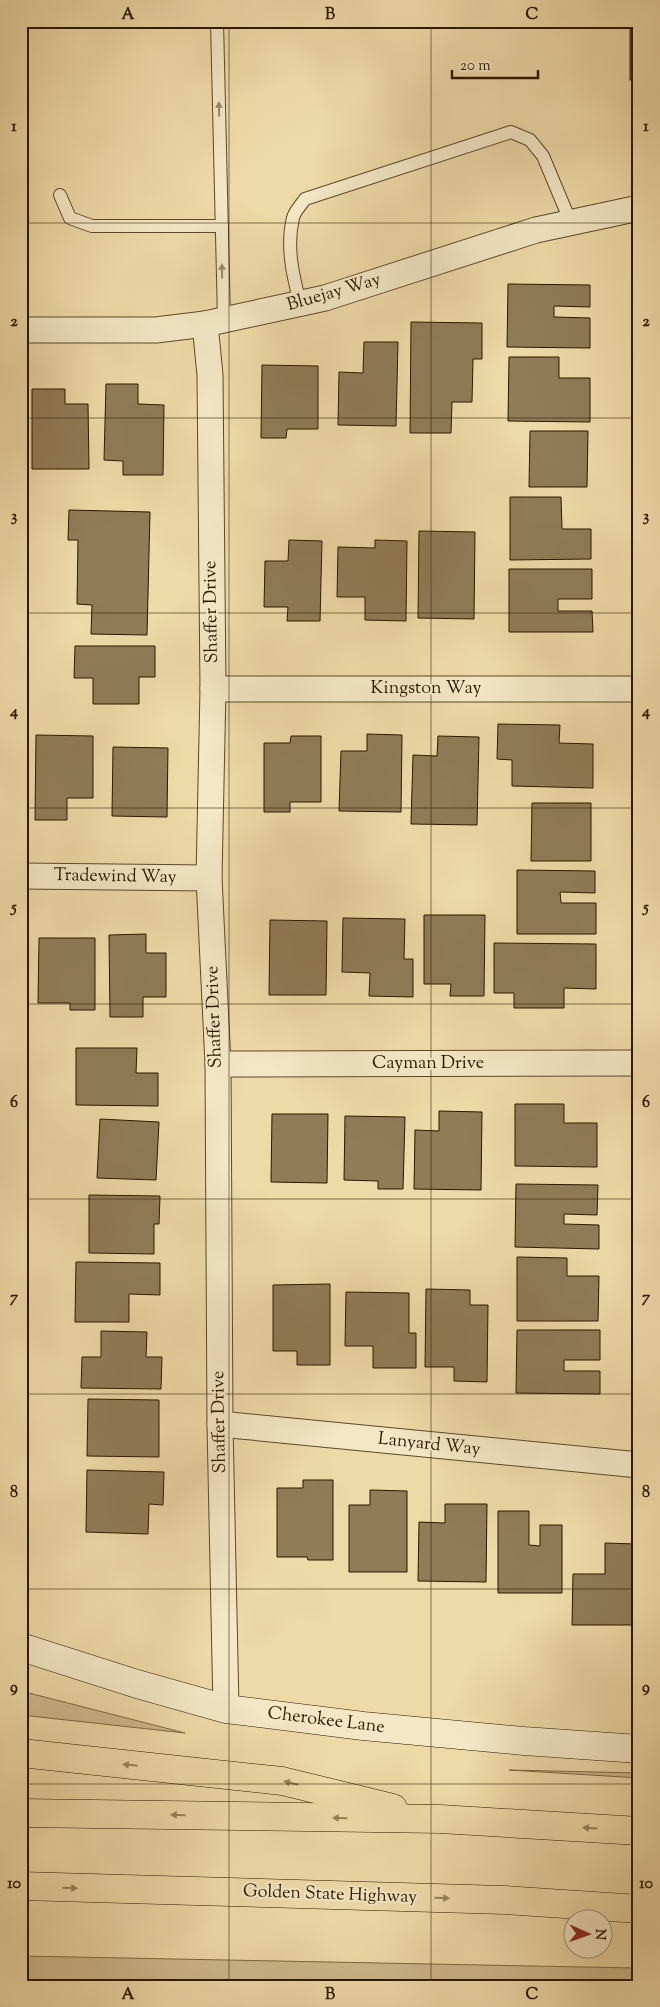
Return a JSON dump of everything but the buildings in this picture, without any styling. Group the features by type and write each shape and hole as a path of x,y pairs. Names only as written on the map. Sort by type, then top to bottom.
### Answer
{"highway":[{"path":"21,1753 282,1781 440,1820"},
{"path":"21,1813 440,1820 639,1831"},
{"name":"Golden State Highway","path":"21,1886 505,1900 639,1909"}],"main road":[{"name":"Cherokee Lane","path":"21,1648 226,1709 362,1726 524,1741 639,1749"}],"street":[{"name":"Bluejay Way","path":"21,330 156,330 214,322 325,298 536,230 639,208"},
{"name":"Shaffer Drive","path":"214,322 210,374 213,689 209,878 218,1064 220,1424 226,1709"},
{"name":"Kingston Way","path":"213,689 639,689"},
{"name":"Tradewind Way","path":"21,876 209,878"},
{"name":"Cayman Drive","path":"218,1064 639,1063"},
{"name":"Lanyard Way","path":"220,1424 639,1465"}],"lane":[{"path":"214,322 222,226 217,21"},
{"path":"300,303 291,271 290,250 293,217 305,199 511,132 530,140 543,156 571,223"},
{"path":"60,195 70,218 92,226 222,226"}],"shaded area":[{"path":"21,1691 185,1733 21,1715"},
{"path":"509,1770 639,1773 639,1778"},
{"path":"21,1956 639,1968 639,1986 21,1986"}]}
